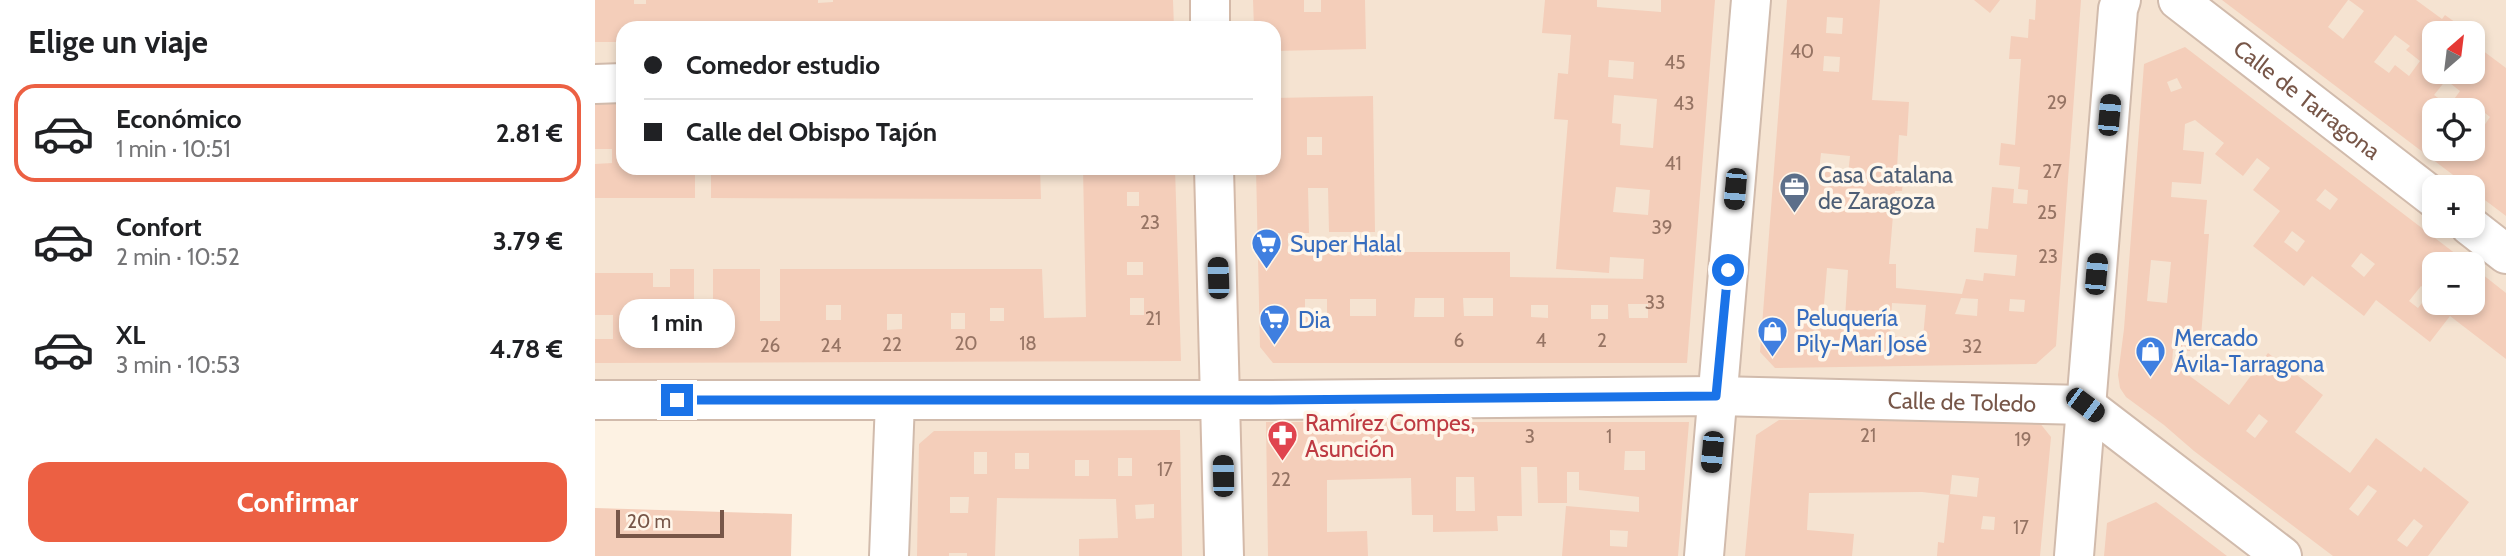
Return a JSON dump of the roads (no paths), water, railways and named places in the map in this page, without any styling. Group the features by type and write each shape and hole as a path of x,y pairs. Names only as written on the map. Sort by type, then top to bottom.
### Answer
{"street":[{"path":"1210,0 1210,21"},
{"path":"1704,556 1751,0"},
{"path":"2074,556 2118,9 2121,0"},
{"name":"Calle de Tarragona","path":"2178,0 2422,189"},
{"path":"595,84 616,83"},
{"path":"1214,175 1224,556"},
{"path":"2485,238 2506,254"},
{"name":"Calle de Toledo","path":"595,400 1221,400 1716,396 2085,405"},
{"path":"889,556 895,401"},
{"path":"2085,405 2282,556"}],"place":[{"name":"Casa Catalana de Zaragoza","path":"1795,215"},
{"name":"Super Halal","path":"1267,271"},
{"name":"Dia","path":"1275,347"},
{"name":"Peluquería Pily-Mari José","path":"1773,358"},
{"name":"Mercado Ávila-Tarragona","path":"2151,378"},
{"name":"Ramírez Compes, Asunción","path":"1282,463"}]}
